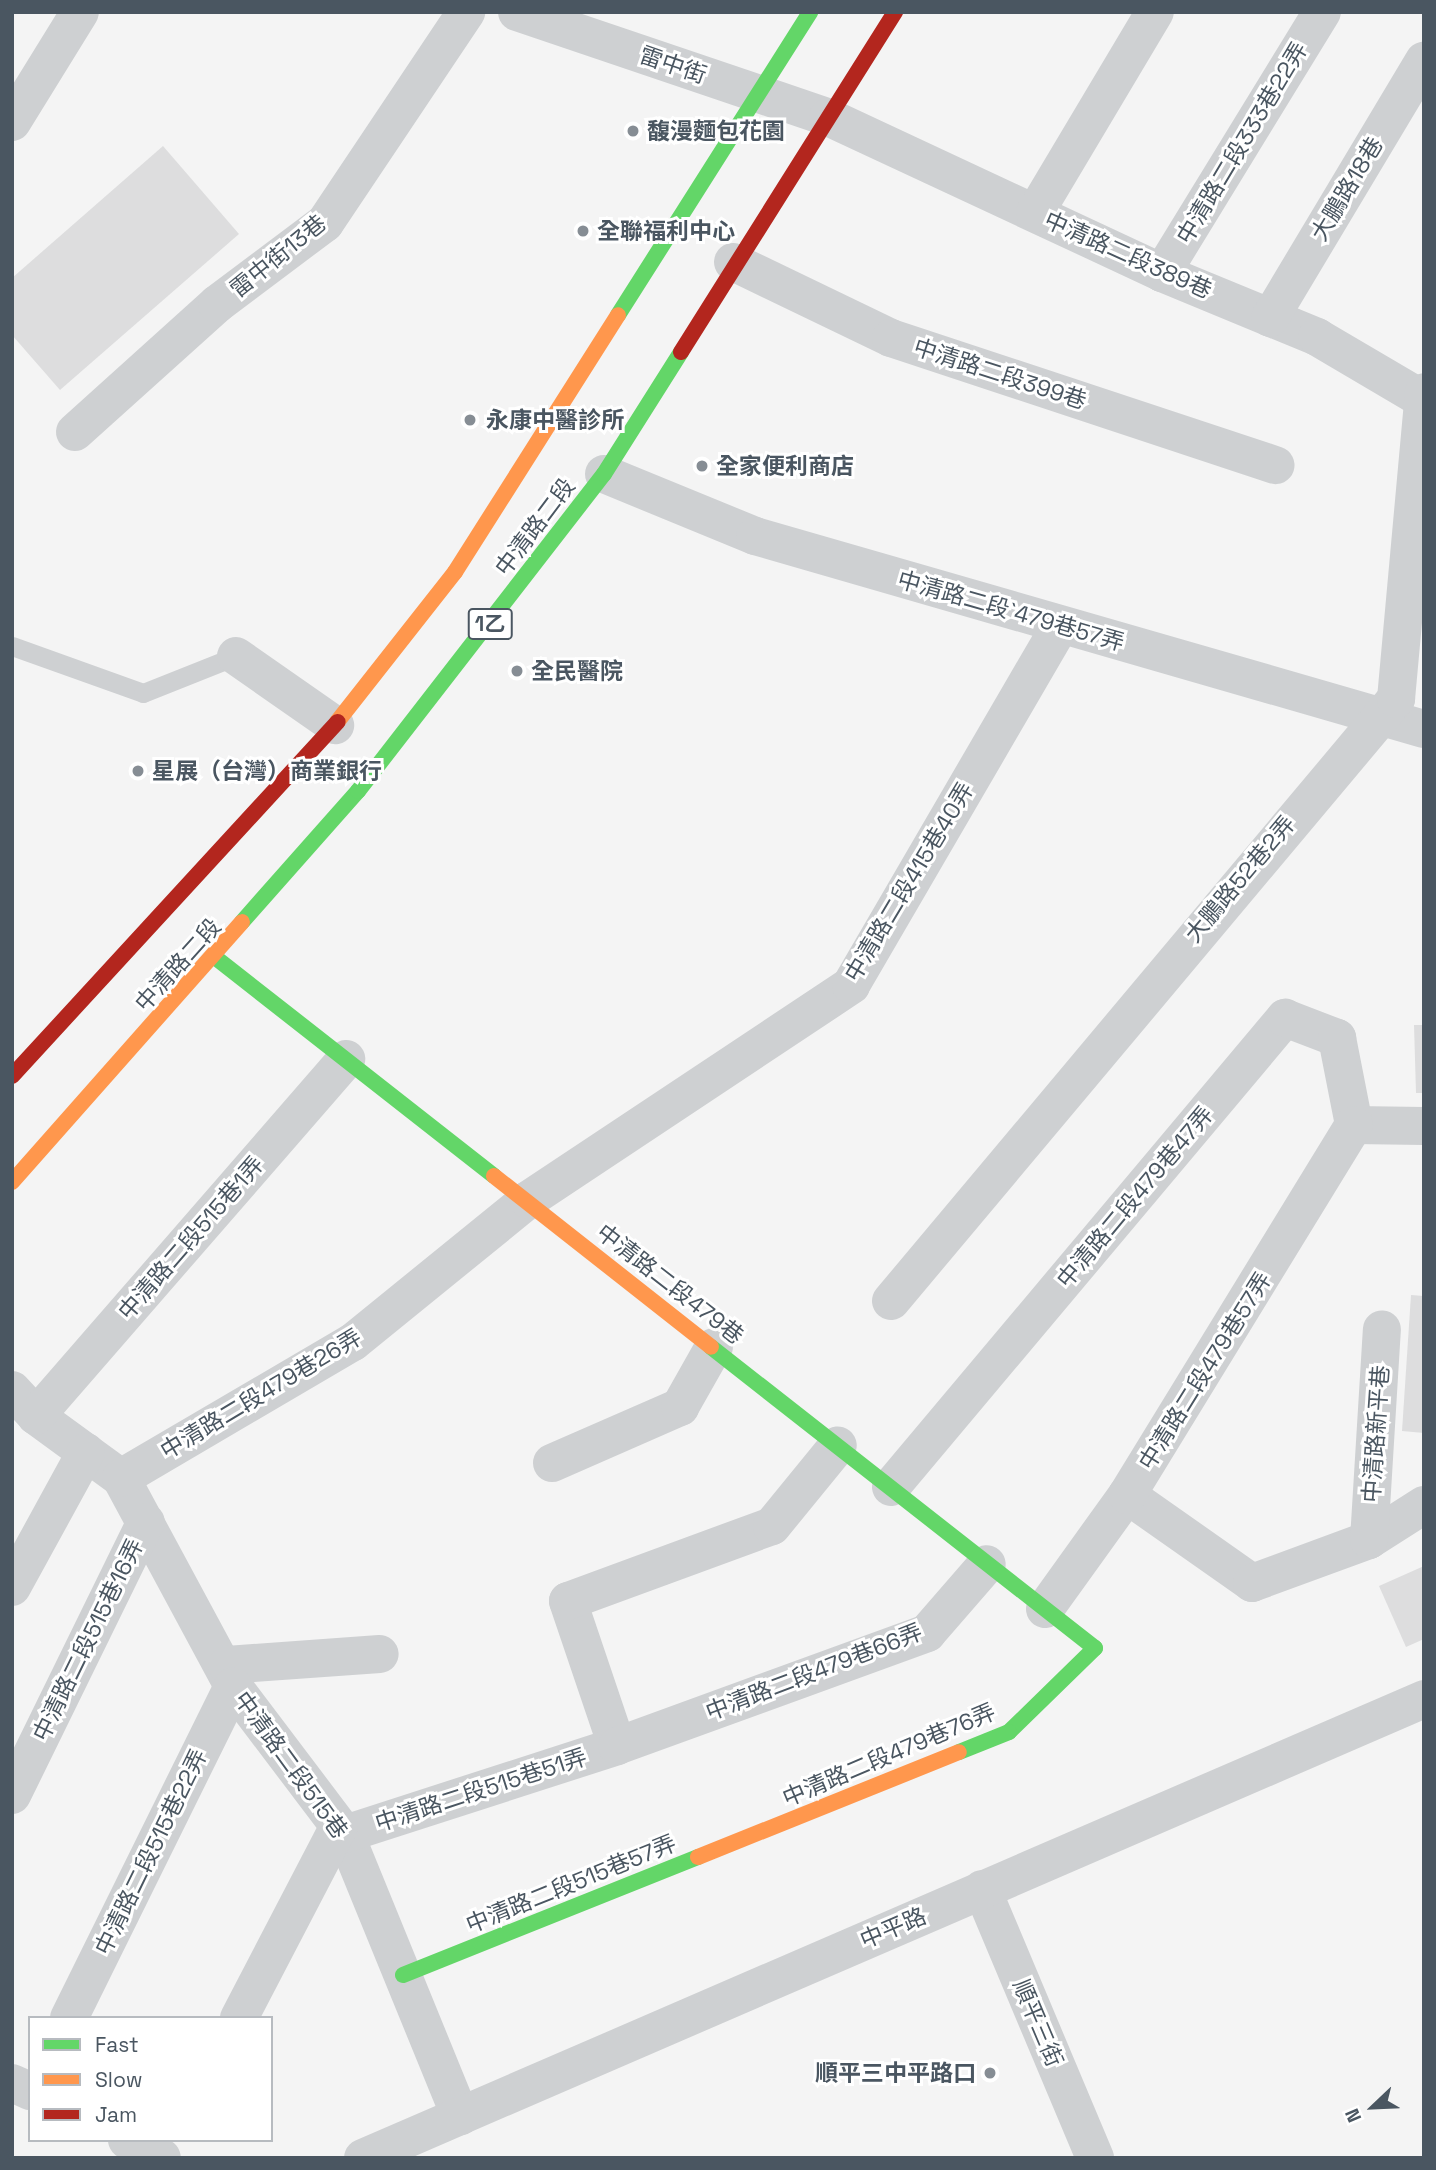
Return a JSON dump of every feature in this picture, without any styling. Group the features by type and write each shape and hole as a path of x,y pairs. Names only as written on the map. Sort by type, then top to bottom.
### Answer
{"main road":[{"name":"中清路二段","path":"12,1076 335,725 455,572 810,12"},
{"name":"中清路二段","path":"12,1182 216,958 358,791 604,474 733,262 895,12"},
{"name":"中清路二段479巷","path":"216,958 528,1200 1095,1648"},
{"name":"中清路二段479巷76弄","path":"755,1835 1009,1732 1095,1648"},
{"name":"中清路二段515巷57弄","path":"403,1975 755,1835"}],"street":[{"path":"12,122 80,12"},
{"name":"雷中街13巷","path":"75,432 217,304 325,223 466,12"},
{"name":"雷中街","path":"517,12 828,117"},
{"path":"1035,213 1155,12"},
{"name":"中清路二段333巷22弄","path":"1162,273 1322,12"},
{"name":"大鵬路18巷","path":"1270,317 1424,61"},
{"name":"中清路二段389巷","path":"828,117 1162,273 1317,337 1422,397"},
{"name":"中清路二段399巷","path":"733,262 891,338 1276,465"},
{"name":"大鵬路52巷2弄","path":"891,1301 1377,714 1396,699 1415,568 1422,397"},
{"name":"中清路二段ˋ479巷57弄","path":"604,474 755,536 1059,627 1424,729"},
{"name":"中清路二段415巷40弄","path":"528,1200 851,985 1059,627"},
{"path":"236,656 335,725"},
{"name":"中清路二段479巷47弄","path":"891,1488 1285,1018 1337,1038 1354,1125"},
{"name":"中清路二段515巷1弄","path":"24,1403 345,1059"},
{"path":"1354,1125 1424,1126"},
{"name":"中清路二段479巷57弄","path":"1045,1609 1128,1494 1354,1125"},
{"name":"中清路二段479巷26弄","path":"121,1478 353,1342 528,1200"},
{"name":"中清路新平巷","path":"1369,1539 1382,1329"},
{"path":"552,1463 680,1408 713,1347"},
{"name":"中清路二段515巷","path":"24,1403 121,1478 230,1676 342,1830 460,2116"},
{"path":"617,1746 568,1601 772,1527 838,1445"},
{"path":"12,1587 86,1452"},
{"path":"1128,1494 1252,1583 1369,1539 1424,1505"},
{"name":"中清路二段515巷16弄","path":"12,1795 146,1522"},
{"name":"中清路二段479巷66弄","path":"617,1746 928,1633 988,1564"},
{"path":"230,1676 380,1654"},
{"name":"中清路二段515巷22弄","path":"70,2016 230,1676"},
{"name":"中平路","path":"363,2158 1424,1699"},
{"name":"中清路二段515巷51弄","path":"342,1830 617,1746"},
{"path":"240,2016 342,1830"},
{"name":"順平三街","path":"982,1889 1095,2158"},
{"path":"12,2083 28,2090"},
{"path":"131,2142 164,2158 175,2142"}],"lane":[{"path":"12,646 143,693 236,656"}],"building":[{"path":"163,146 239,234 60,390 12,335 12,278"},
{"path":"1414,1025 1424,1025 1424,1093 1416,1093"},
{"path":"1411,1295 1424,1296 1424,1433 1402,1431"},
{"path":"1424,1566 1424,1639 1406,1647 1379,1586"}],"traffic: fast":[{"path":"618,315 810,12"},
{"path":"242,922 358,791 604,474 681,352"},
{"path":"216,958 494,1176"},
{"path":"711,1347 1095,1648 1009,1732 959,1752"},
{"path":"403,1975 698,1857"}],"traffic: slow":[{"path":"337,722 455,572 618,315"},
{"path":"12,1182 242,922"},
{"path":"494,1176 711,1347"},
{"path":"698,1857 959,1752"}],"traffic: jam":[{"path":"681,352 895,12"},
{"path":"12,1076 337,722"}],"place":[{"name":"馥漫麵包花園","path":"633,131"},
{"name":"全聯福利中心","path":"583,231"},
{"name":"永康中醫診所","path":"470,420"},
{"name":"全家便利商店","path":"702,466"},
{"name":"全民醫院","path":"517,671"},
{"name":"星展（台灣）商業銀行","path":"138,771"},
{"name":"順平三中平路口","path":"990,2073"}]}
